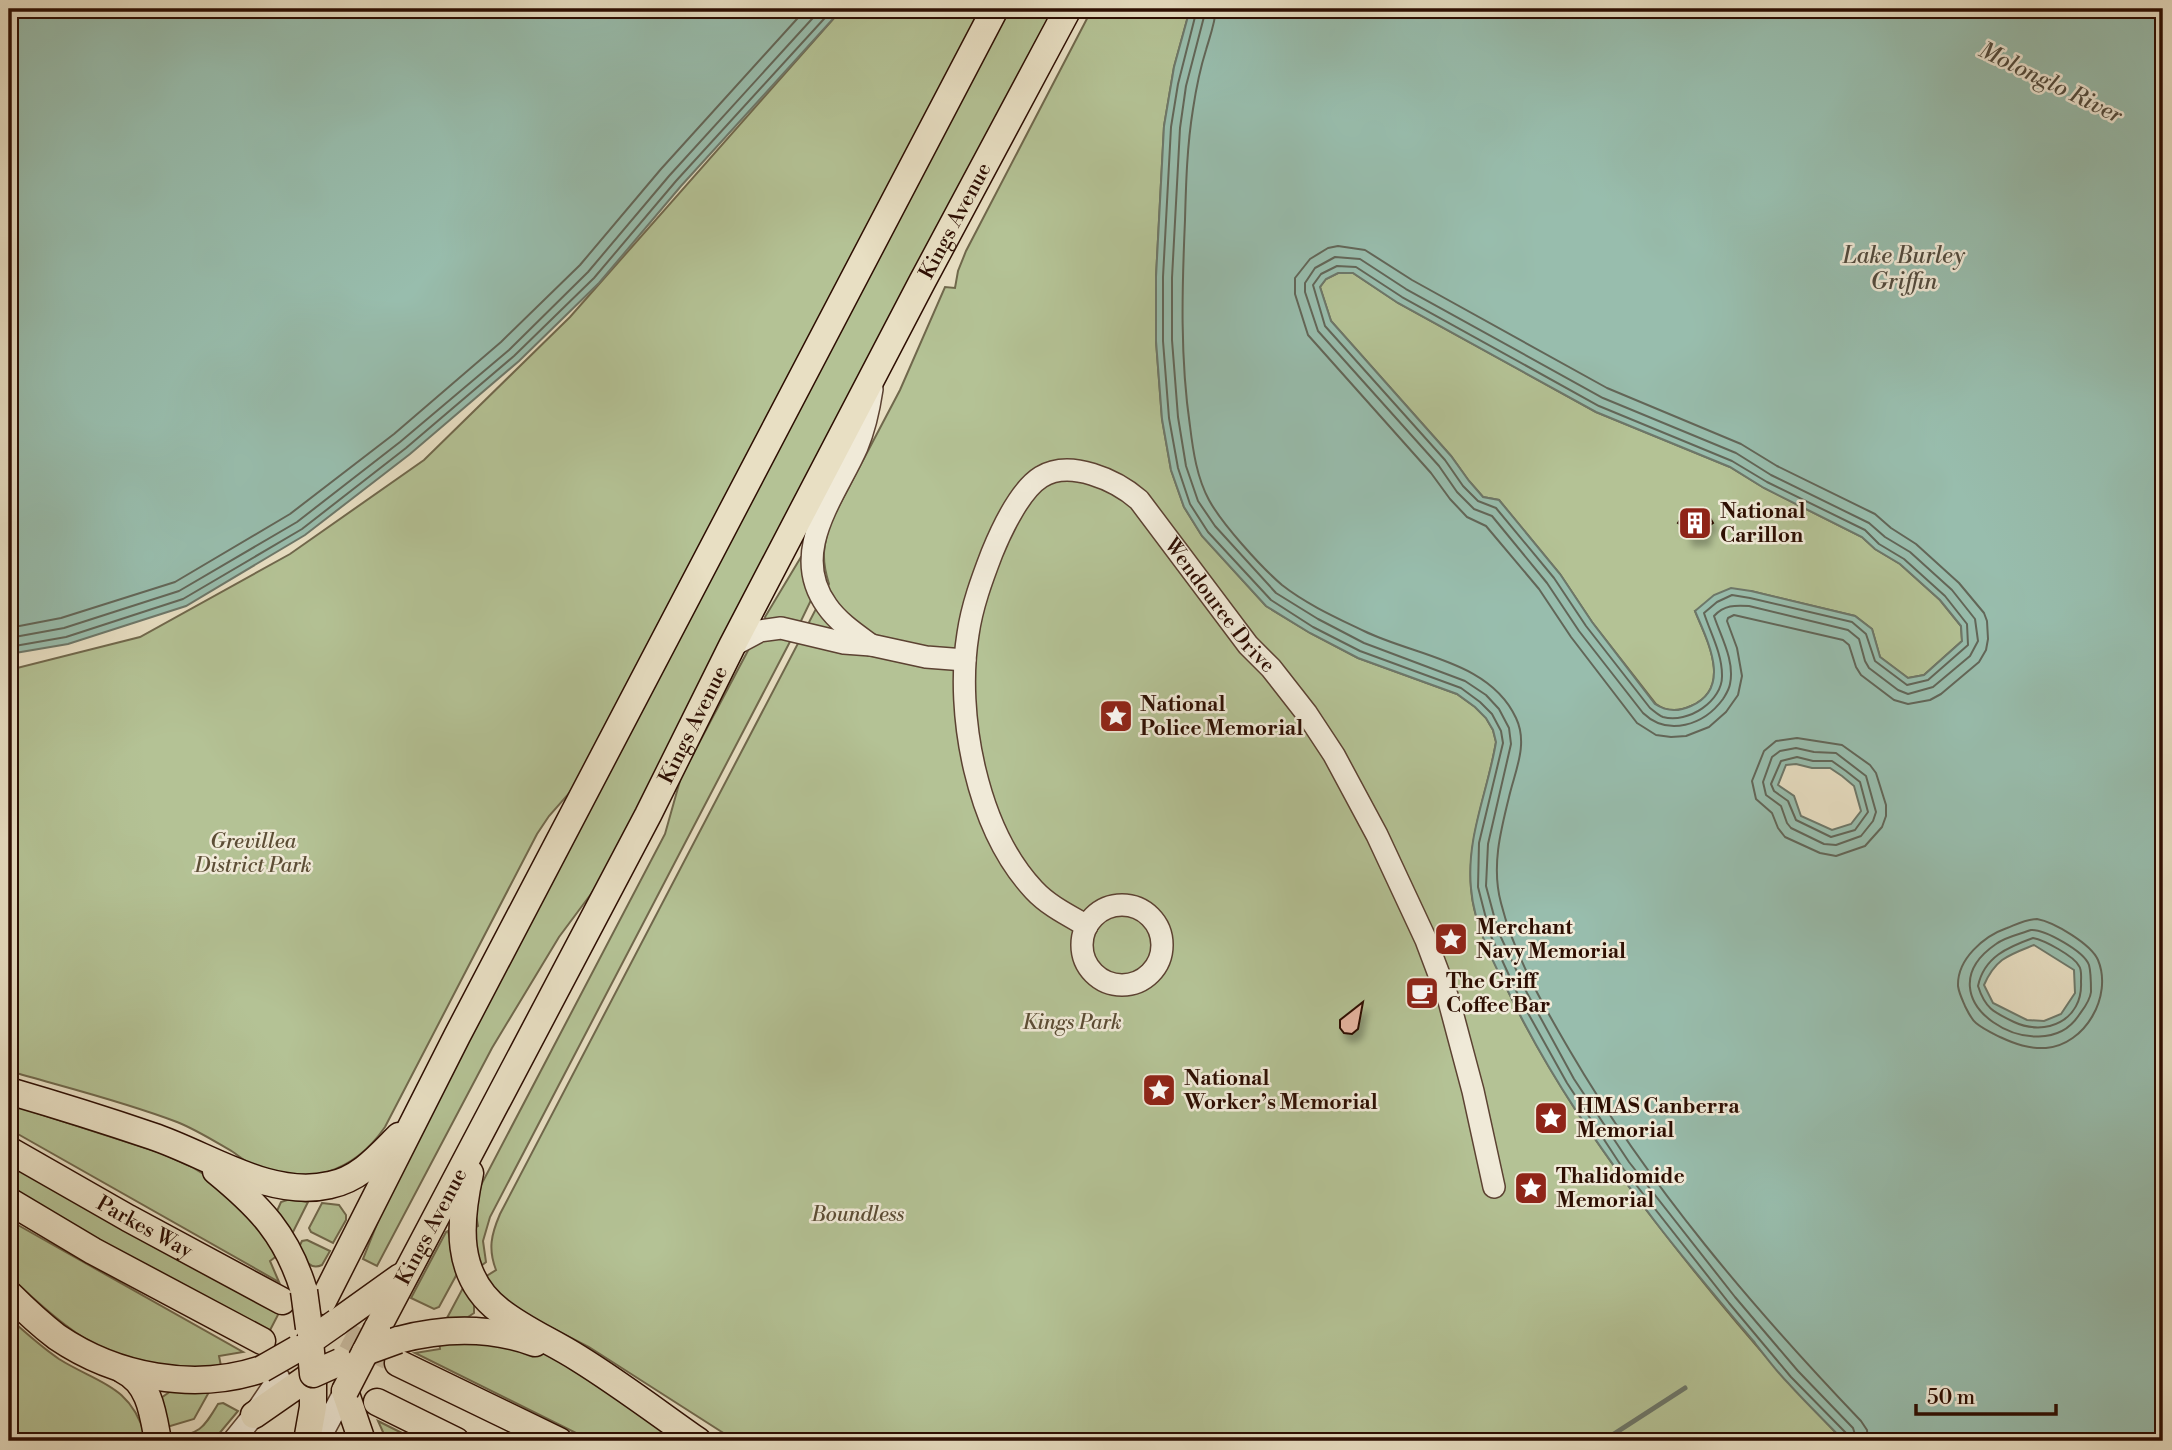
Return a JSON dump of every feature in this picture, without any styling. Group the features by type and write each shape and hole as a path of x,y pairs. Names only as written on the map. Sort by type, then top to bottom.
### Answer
{"main road":[{"path":"317,1396 305,1340 346,1255 469,1014 995,9"},
{"name":"Kings Avenue","path":"317,1396 385,1346 407,1271 648,815 732,646 875,372 1068,9"},
{"path":"9,1090 152,1136 274,1185 298,1189 325,1186 349,1178 369,1166 418,1117"},
{"path":"476,1144 461,1225 464,1253 482,1294 497,1310 577,1357 698,1441"},
{"name":"Parkes Way","path":"9,1150 128,1218 322,1306"},
{"path":"190,1150 258,1207 285,1244 322,1306 340,1362"},
{"path":"9,1201 93,1251 262,1341"},
{"path":"317,1396 305,1340 322,1306 407,1271"},
{"path":"9,1294 56,1336 97,1360 123,1370 190,1380 234,1376 317,1396"},
{"path":"307,1441 317,1396 340,1362 385,1346 443,1332 485,1332 529,1340 577,1357"},
{"path":"385,1346 559,1441"},
{"path":"123,1370 137,1380 148,1396 159,1441"},
{"path":"254,1415 317,1396"},
{"path":"377,1402 456,1441"}],"street":[{"path":"871,645 839,620 826,605 816,585 811,558 817,528 862,436 875,372"},
{"name":"Wendouree Drive","path":"1087,926 1049,903 1031,886 1011,858 992,821 977,778 965,706 965,660 971,615 986,568 1009,519 1025,493 1046,474 1059,471 1084,473 1112,483 1139,500 1248,645 1271,668 1307,713 1334,755 1373,828 1426,940 1448,1001 1471,1083 1494,1187"},
{"path":"732,646 760,631 777,628 844,643 965,660"},
{"name":"Kings Avenue","path":"317,1396 318,1441"},
{"path":"233,1441 254,1415"}],"green space":[{"name":"Grevillea District Park","path":"842,9 982,9 572,790 537,834 385,1127 359,1155 344,1165 328,1172 293,1176 252,1165 205,1136 156,1114 9,1071 9,670 140,637 290,554 424,460 570,317"},
{"path":"1009,9 1056,9 605,872 559,937 492,1048 377,1266 363,1259 406,1161"},
{"name":"Kings Park","path":"1092,9 1190,9 1174,67 1164,126 1156,277 1156,341 1162,419 1171,470 1184,507 1202,536 1266,606 1358,658 1457,694 1486,718 1496,742 1475,832 1471,888 1479,926 1506,987 1557,1080 1636,1196 1748,1336 1844,1441 736,1441 589,1347 521,1312 499,1295 485,1277 496,1270 492,1242 500,1214 829,584 824,552 831,521 900,390 945,287 955,288 966,251"},
{"path":"1338,273 1353,273 1398,303 1596,412 1730,467 1764,488 1862,537 1875,549 1900,564 1940,600 1961,626 1962,641 1924,675 1908,678 1880,657 1872,629 1855,616 1751,591 1695,611 1713,663 1711,688 1704,698 1686,708 1673,710 1660,707 1592,622 1560,574 1499,500 1483,497 1451,456 1331,321 1320,287 1326,279"},
{"path":"801,557 814,594 800,623 766,620 765,617"},
{"path":"794,634 490,1217 483,1241 486,1262 481,1266 477,1257 474,1228 478,1226 475,1210 481,1185 665,834 681,777 752,643"},
{"path":"9,1104 161,1153 213,1180 249,1213 278,1255 270,1261 279,1282 9,1129"},
{"path":"9,1160 280,1311 268,1334 9,1189"},
{"path":"290,1199 308,1202 292,1234 277,1211 281,1202"},
{"path":"322,1203 339,1205 346,1215 346,1220 333,1243 311,1232 309,1228"},
{"path":"9,1220 243,1352 219,1356 221,1366 164,1365 126,1357 91,1342 58,1319 9,1276"},
{"path":"448,1231 458,1272 439,1307 434,1309 411,1298"},
{"path":"307,1240 330,1251 322,1265 310,1265 305,1259 299,1247 302,1241"},
{"path":"464,1286 474,1304 474,1313 468,1317 447,1318"},
{"path":"9,1318 59,1359 121,1395 139,1418 145,1435 133,1438 133,1441 9,1441"},
{"path":"439,1339 529,1346 562,1360 682,1441 592,1441 415,1353 440,1349"},
{"path":"171,1391 209,1392 194,1419 167,1427 161,1398"},
{"path":"223,1403 238,1411 213,1441 171,1441 170,1439 199,1429 218,1404"},
{"path":"378,1421 418,1441 387,1441"}],"water":[{"path":"9,9 842,9 681,186 599,283 519,361 410,454 305,535 186,606 68,644 9,654"},
{"name":"Lake Burley Griffin","path":"1190,9 2163,9 2163,1441 1844,1441 1775,1369 1678,1251 1614,1166 1559,1084 1526,1027 1492,958 1476,916 1471,888 1472,851 1496,742 1486,718 1457,694 1358,658 1266,606 1202,536 1184,507 1171,470 1162,419 1156,341 1156,277 1164,126 1174,67","holes":["1338,273 1353,273 1398,303 1596,412 1730,467 1764,488 1862,537 1875,549 1900,564 1940,600 1961,626 1962,641 1924,675 1908,678 1880,657 1872,629 1855,616 1731,588 1714,595 1695,611 1713,663 1711,688 1704,698 1691,706 1673,710 1659,707 1592,622 1560,574 1499,500 1483,497 1451,456 1331,321 1320,287 1326,279","1786,765 1830,768 1854,786 1861,811 1851,824 1832,830 1801,816 1794,796 1778,785","2034,945 2074,970 2075,993 2061,1014 2044,1021 2027,1020 1993,1003 1984,985 1993,969 2010,955"]}],"building":[{"name":"National Carillon","path":"1704,508 1713,523 1706,528 1706,537 1688,538 1687,529 1678,523 1687,510 1695,513"},
{"path":"1363,1002 1358,1029 1352,1034 1344,1033 1340,1028 1340,1020"}],"waterway":[{"path":"1603,1441 1685,1388"}],"tunnel":[{"path":"311,1317 389,1357"}],"place":[{"name":"National Carillon","path":"1695,523"},
{"name":"National Police Memorial","path":"1116,716"},
{"name":"Merchant Navy Memorial","path":"1451,939"},
{"name":"The Griff Coffee Bar","path":"1422,993"},
{"name":"National Worker’s Memorial","path":"1159,1090"},
{"name":"HMAS Canberra Memorial","path":"1551,1118"},
{"name":"Thalidomide Memorial","path":"1531,1188"}],"water label":[{"name":"Molonglo River","path":"2051,82"}],"park label":[{"name":"Boundless","path":"858,1214"}]}
